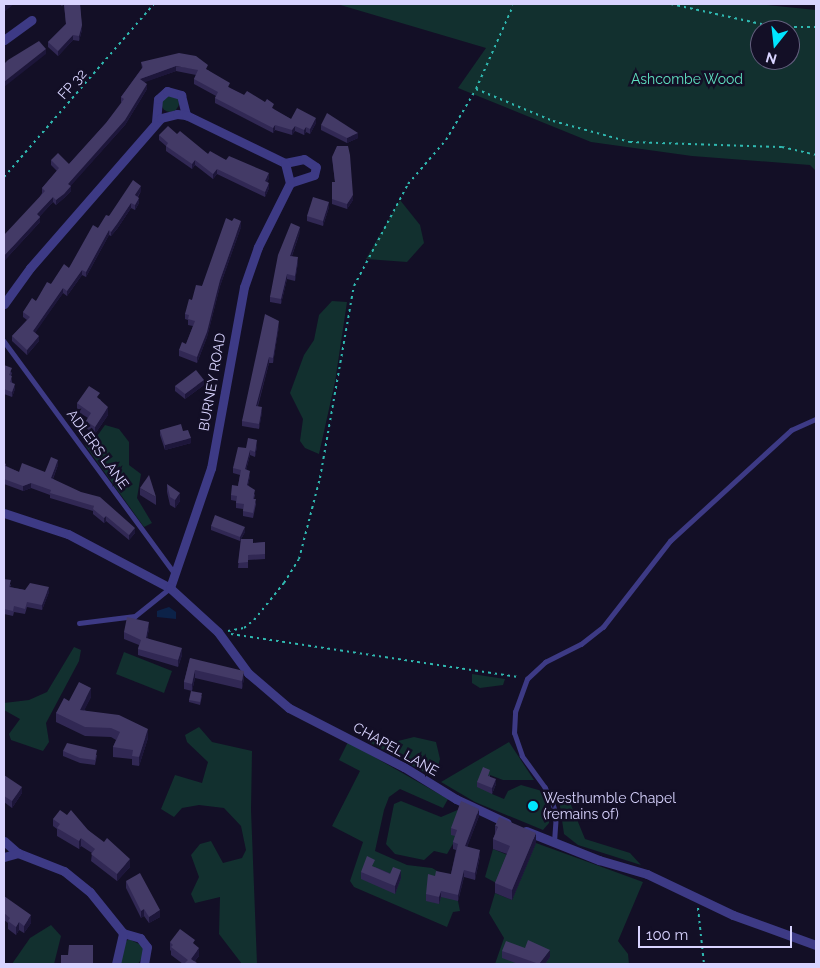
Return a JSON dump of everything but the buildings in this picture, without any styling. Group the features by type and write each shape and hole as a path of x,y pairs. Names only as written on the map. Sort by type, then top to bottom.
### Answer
{"street":[{"path":"4,40 32,20"},
{"path":"156,122 158,99 167,91 181,95 186,115"},
{"path":"4,304 30,268 156,122 169,115 186,115 285,163 304,159 316,167 314,175 290,183 285,163"},
{"name":"BURNEY ROAD","path":"170,588 174,571 211,468 244,287 258,247 290,183"},
{"name":"CHAPEL LANE","path":"4,513 68,534 170,588 218,632 248,673 289,708 404,767 456,799 554,842 647,874 700,901 816,945"},
{"path":"4,841 18,852 52,865 74,878 112,916 123,933 140,938 147,946 144,964"},
{"path":"4,857 18,852"},
{"path":"116,964 123,933"}],"lane":[{"name":"ADLERS LANE","path":"4,341 174,571"},
{"path":"554,842 556,816 552,802 546,788 522,756 514,733 515,712 527,678 545,662 581,644 603,627 670,541 792,430 816,419"},
{"path":"79,623 136,616 170,588"}],"path":[{"name":"FP 32","path":"4,177 154,4"},
{"path":"482,4 513,6 526,4"},
{"path":"671,4 775,27 816,27"},
{"path":"218,632 244,628 254,620 284,583 299,559 320,478 354,286 408,184 446,140 476,89 513,6"},
{"path":"476,89 553,121 630,142 782,147 816,155"},
{"path":"218,632 527,678"},
{"path":"700,901 698,931 704,964"}],"green space":[{"name":"Ashcombe Wood","path":"337,4 758,4 816,10 816,171 810,165 692,156 591,142 458,88 486,48"},
{"path":"166,94 174,94 179,99 177,110 166,112 161,107 161,99"},
{"path":"400,200 420,225 424,243 407,262 366,259"},
{"path":"332,301 347,302 335,382 319,454 305,448 300,441 303,419 290,393 304,355 314,340 319,315"},
{"path":"105,425 119,429 129,442 129,465 141,474 137,498 152,523 144,527 85,445 95,439"},
{"path":"74,647 81,650 79,661 46,723 49,742 43,751 11,740 9,734 20,719 4,710 4,703 29,700 47,692"},
{"path":"124,652 172,671 164,693 116,674"},
{"path":"472,674 505,679 503,685 480,688 472,683"},
{"path":"199,727 212,742 252,751 251,810 257,964 242,964 219,934 220,897 195,903 191,894 199,877 191,855 200,844 211,841 223,863 242,858 246,850 241,826 224,808 199,805 182,808 174,817 161,809 175,775 202,783 208,762 187,742 185,735"},
{"path":"374,735 394,742 414,737 436,742 440,759 435,778 369,742"},
{"path":"348,742 448,799 443,808 400,789 389,797 384,810 375,851 407,865 432,868 439,872 458,901 460,911 453,912 447,927 354,887 350,881 363,842 332,826 360,771 339,760"},
{"path":"509,742 534,780 503,780 490,775 488,781 496,784 492,794 504,799 508,791 521,785 542,791 550,809 549,823 543,830 475,802 441,782"},
{"path":"559,799 569,800 585,839 630,853 641,865 578,845 564,834"},
{"path":"401,801 441,817 460,809 457,837 447,854 434,851 424,860 395,854 386,844 394,804"},
{"path":"536,843 643,882 618,941 628,954 629,964 495,964 504,938 489,913 495,893 512,900"},
{"path":"493,849 510,856 498,884 485,877"},
{"path":"51,925 61,936 54,964 12,964 30,938"},
{"path":"129,939 143,946 144,955 138,964 119,964 124,943"}],"water":[{"path":"169,607 176,612 176,619 157,617 157,611"}],"place":[{"name":"Westhumble Chapel (remains of)","path":"533,806"}]}
